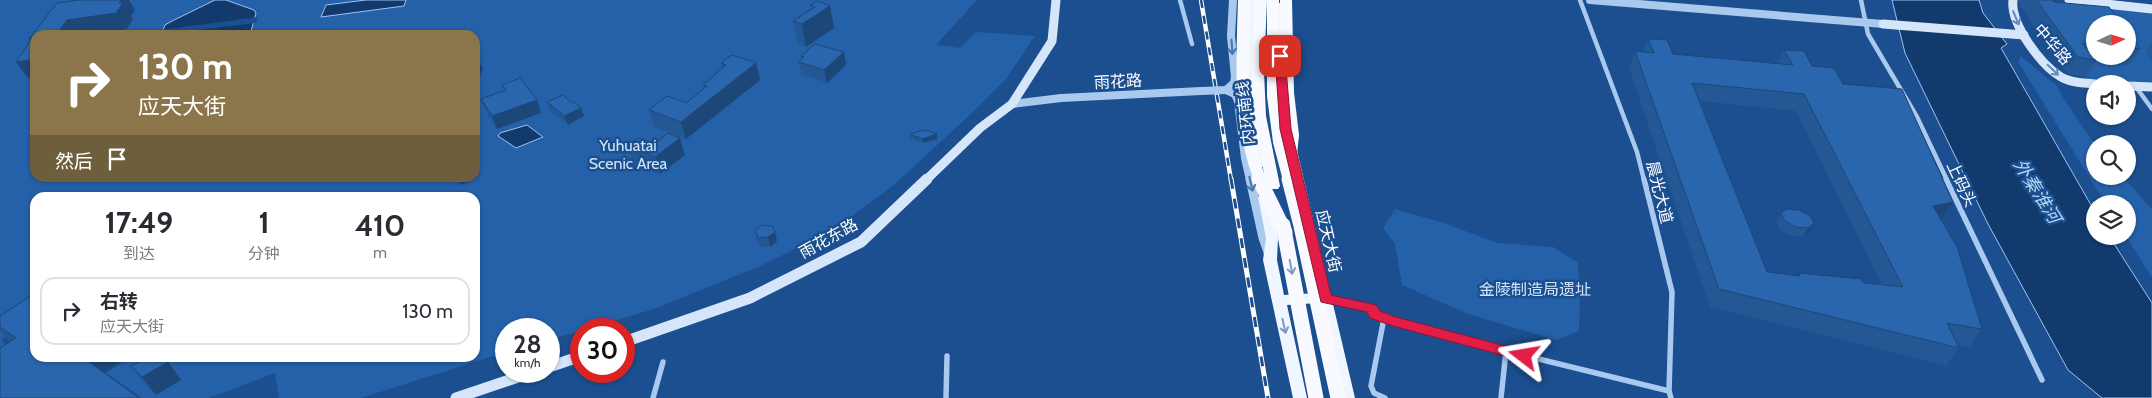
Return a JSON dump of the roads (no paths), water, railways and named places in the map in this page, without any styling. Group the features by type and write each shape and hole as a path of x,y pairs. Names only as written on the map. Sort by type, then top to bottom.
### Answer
{"highway":[{"path":"1244,0 1243,76 1245,120 1255,168 1285,232"},
{"name":"内环南线","path":"1260,0 1258,64 1260,116 1285,232 1316,398"},
{"name":"内环南线","path":"1273,0 1273,96 1279,142 1301,226 1338,398"},
{"path":"1286,0 1288,93 1293,135 1288,178"}],"main road":[{"path":"1012,104 1052,41 1056,0"},
{"path":"1250,0 1251,90 1260,173 1272,238 1270,260 1300,398"},
{"name":"应天大街","path":"1282,0 1279,37 1286,129 1348,398"},
{"name":"中华路","path":"2013,0 2012,10 2024,35 2056,74 2071,81 2086,83"},
{"path":"2069,0 2152,9"},
{"path":"1883,24 2024,35"},
{"path":"2136,86 2152,88"},
{"name":"雨花东路","path":"635,338 750,298 861,242 980,128 1012,104"},
{"path":"1278,300 1325,298"},
{"path":"456,398 500,383"}],"street":[{"path":"1180,0 1192,44"},
{"path":"1233,0 1231,36 1235,77 1234,83 1226,90 1235,94 1238,101 1245,158 1263,238 1270,260"},
{"name":"晨光大道","path":"1580,0 1637,152 1672,292 1670,395"},
{"path":"1590,0 1883,24"},
{"name":"上码头","path":"1861,0 1868,34 1917,117 2042,380"},
{"name":"雨花路","path":"1012,104 1061,98 1226,90"},
{"path":"2136,91 2152,109"},
{"path":"1325,298 1372,308 1375,315 1384,318 1670,395"},
{"path":"1384,318 1371,386 1374,393 1385,398"},
{"path":"1501,398 1506,351"},
{"path":"946,398 947,356"},
{"path":"653,398 663,362"}],"water":[{"path":"215,0 226,0 254,10 256,13 251,30 163,30 165,25"},
{"path":"366,0 406,0 404,6 321,17 326,5"},
{"name":"外秦淮河","path":"1892,0 1979,0 1983,13 2007,44 2001,48 2086,196 2086,245 2115,245 2152,303 2152,398 2102,398 2068,370 1988,224 1905,53"},
{"path":"527,125 543,137 516,148 498,136 500,133"}],"railway":[{"path":"1201,0 1231,180"},
{"path":"1231,179 1268,398"}],"park label":[{"name":"Yuhuatai Scenic Area","path":"628,154"},
{"name":"金陵制造局遗址","path":"1535,289"}]}
